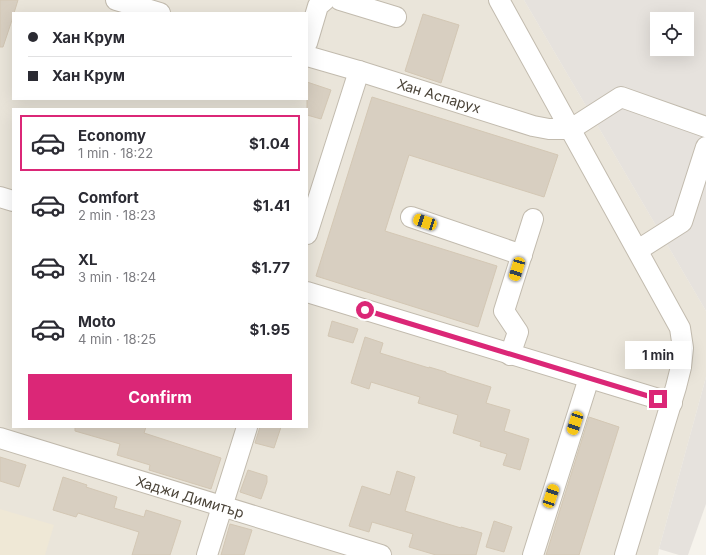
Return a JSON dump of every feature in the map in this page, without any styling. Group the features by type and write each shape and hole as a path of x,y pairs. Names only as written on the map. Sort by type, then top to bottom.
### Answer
{"street":[{"path":"116,0 157,12"},
{"path":"308,40 318,6 324,0"},
{"path":"340,0 396,16"},
{"path":"500,0 680,328 683,348 681,367 672,403 624,555"},
{"name":"Хан Аспарух","path":"308,56 533,126 548,129 572,129"},
{"path":"308,231 359,71"},
{"path":"572,129 621,97 706,127"},
{"path":"638,250 682,222 706,147"},
{"path":"0,197 12,201"},
{"path":"411,217 522,255"},
{"path":"510,355 518,332 504,311 533,219"},
{"path":"308,292 510,355 672,403"},
{"path":"533,555 589,378"},
{"path":"207,555 247,428"},
{"name":"Хаджи Димитър","path":"0,438 381,555"}],"shaded area":[{"path":"0,0 524,0 706,311 706,377 658,555 0,555"},
{"path":"524,0 706,0 706,311"},
{"path":"706,377 706,504 688,555 679,555 659,549"},
{"path":"0,509 54,525 45,555 0,555"}],"building":[{"path":"0,0 18,0 14,12 12,12 12,20 3,47 0,47"},
{"path":"423,14 459,25 441,83 405,71"},
{"path":"308,82 331,90 321,119 308,115"},
{"path":"372,97 558,155 544,197 409,155 385,231 497,266 478,327 316,276"},
{"path":"332,321 358,329 353,343 328,336"},
{"path":"365,337 383,343 380,353 491,387 486,403 510,410 504,431 529,439 520,470 503,465 507,454 480,446 481,442 453,433 458,415 418,403 420,397 371,382 369,389 351,383"},
{"path":"589,417 619,427 579,555 546,555"},
{"path":"75,428 146,428 144,433 221,458 211,489 149,470 150,465 117,455 120,444 75,431"},
{"path":"260,428 281,428 274,448 255,443"},
{"path":"0,457 26,465 19,487 0,481"},
{"path":"248,470 267,476 267,482 261,499 240,492"},
{"path":"397,471 415,477 405,511 482,533 476,555 436,555 409,547 413,534 372,522 369,532 349,526 362,486 390,495"},
{"path":"63,477 87,485 86,487 117,497 114,508 144,517 146,510 181,521 170,555 132,555 139,532 78,513 76,517 53,510"},
{"path":"494,521 512,527 504,552 486,547"},
{"path":"230,524 252,530 244,555 221,555"}],"route":[{"path":"365,310 658,399"}]}
